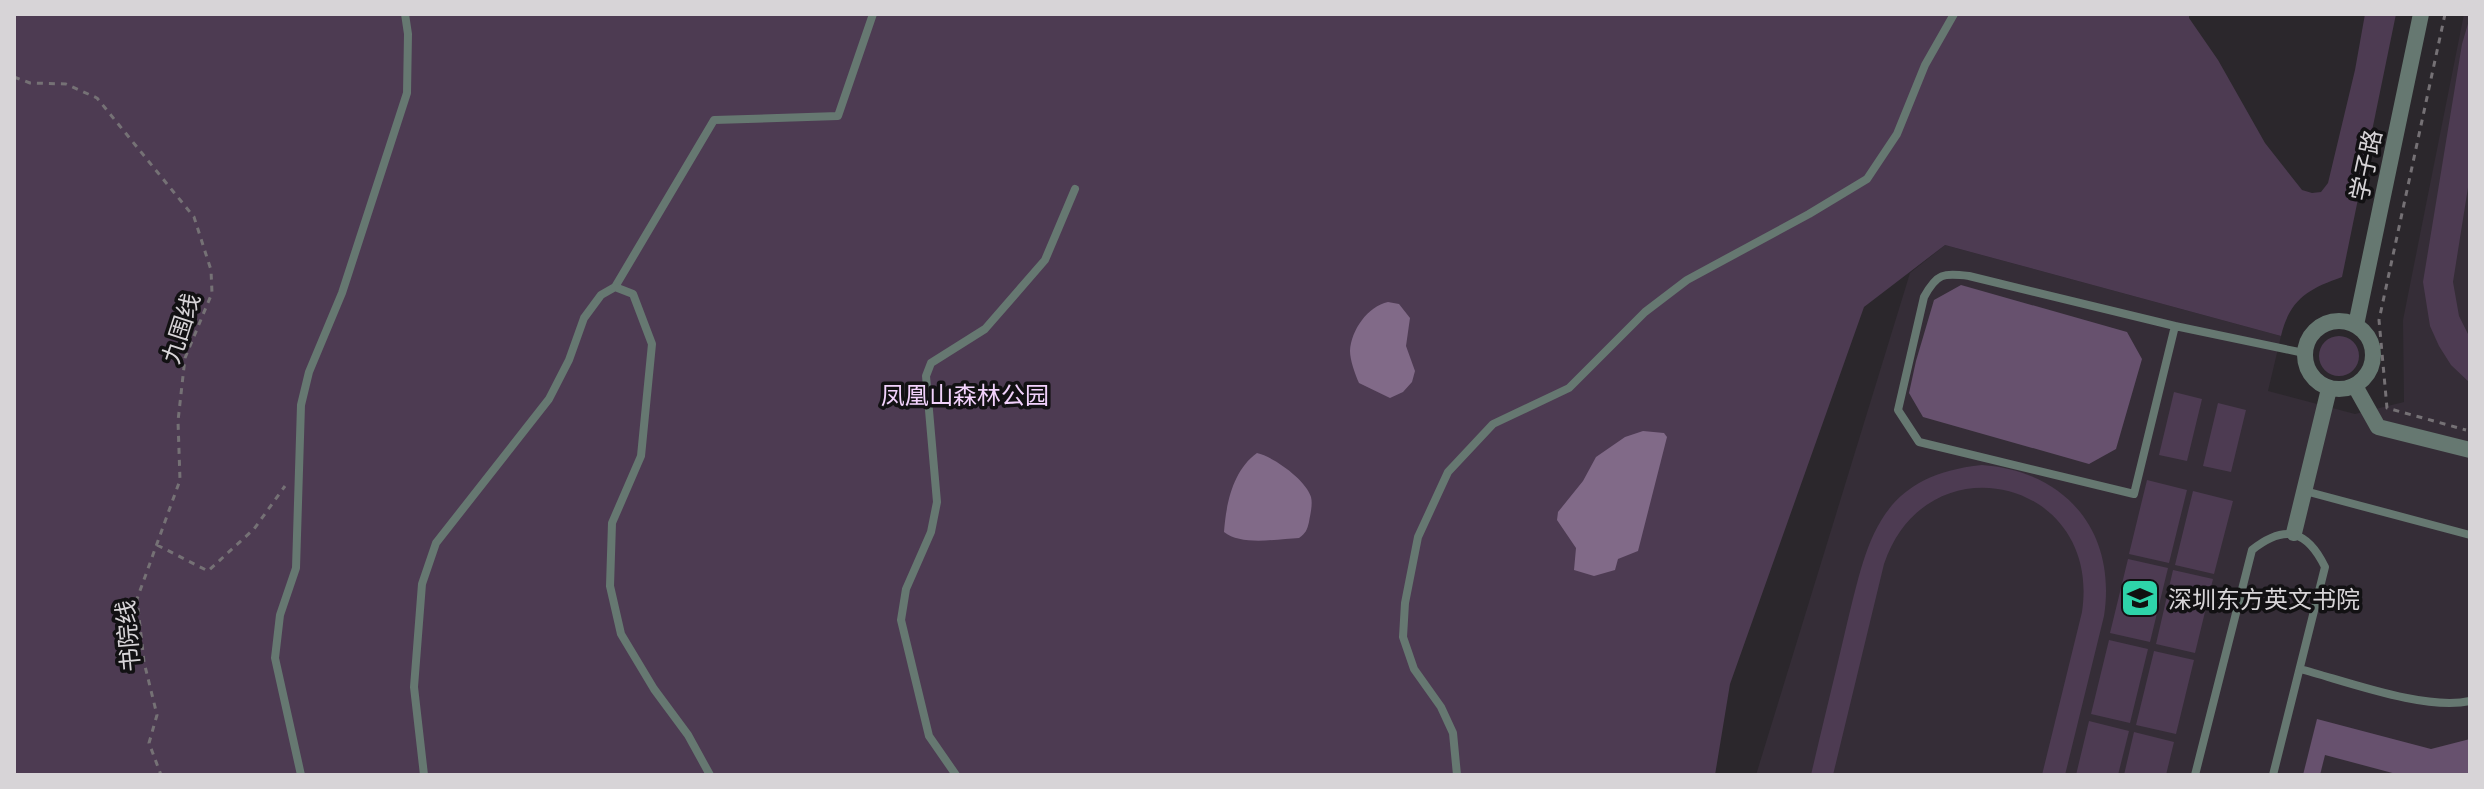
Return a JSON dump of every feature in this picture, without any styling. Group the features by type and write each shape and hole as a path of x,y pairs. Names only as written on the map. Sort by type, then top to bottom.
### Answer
{"street":[{"name":"学子路","path":"2356,325 2421,14"},
{"path":"2340,321 2356,325 2370,340 2373,361 2370,372 2355,386 2345,389 2329,389 2316,382 2309,374 2304,353 2311,333 2326,323 2340,321"},
{"path":"2355,386 2378,427 2470,450"},
{"path":"2294,533 2329,389"}],"lane":[{"path":"301,775 275,658 280,615 296,568 301,405 309,372 342,293 407,93 408,34 405,14"},
{"path":"424,775 414,687 422,584 436,543 549,399 569,360 584,318 601,295 615,287 714,120 838,116 873,14"},
{"path":"1457,775 1453,733 1441,707 1414,669 1403,637 1405,603 1418,537 1448,472 1493,424 1569,388 1645,312 1687,280 1867,179 1897,134 1925,65 1954,14"},
{"path":"956,775 929,736 901,620 906,589 931,532 937,502 926,376 931,363 985,329 1045,260 1075,189"},
{"path":"2175,326 2134,494 1919,442 1898,410 1924,297 1933,281 1946,274 1969,276 2175,326 2304,353"},
{"path":"615,287 633,294 652,344 641,456 612,523 610,586 621,634 654,689 688,735 710,775"},
{"path":"2304,491 2470,535"},
{"path":"2195,775 2252,550 2275,535 2294,533 2309,542 2325,567 2273,775"},
{"path":"2300,669 2430,703 2470,701"}],"path":[{"path":"2445,14 2379,320 2387,408 2470,431"},
{"name":"九围线","path":"14,77 30,83 66,84 97,98 194,217 211,270 212,293 185,358 178,421 180,480 157,545"},
{"path":"157,545 208,571 254,529 299,468"},
{"name":"书院线","path":"157,545 137,599 144,662 157,715 149,743 161,775"}],"shaded area":[{"name":"深圳东方英文书院","path":"2464,14 2470,14 2470,775 1756,775 1910,273 1945,245 2281,336 2268,391 2355,414 2404,402 2403,320"},
{"path":"1388,302 1399,304 1410,318 1406,346 1415,371 1412,382 1403,392 1390,398 1359,383 1350,351 1362,320 1374,308"},
{"path":"1643,431 1664,433 1667,437 1638,551 1618,559 1615,570 1594,576 1574,570 1576,548 1557,520 1558,512 1583,481 1596,457 1625,437"},
{"path":"1257,453 1288,470 1308,490 1312,503 1309,522 1299,538 1249,540 1224,532 1229,499 1237,478"}],"green space":[{"name":"凤凰山森林公园","path":"14,14 2189,14 2265,143 2302,190 2312,193 2321,192 2328,183 2365,14 2396,14 2342,277 2302,297 2290,313 2281,336 1945,245 1864,307 1730,684 1715,775 14,775"},
{"path":"2470,17 2470,175 2453,282 2459,316 2470,338 2470,383 2451,365 2439,346 2430,326 2423,282 2462,44"},
{"path":"2339,336 2353,342 2359,356 2353,370 2339,376 2325,370 2319,356 2325,342"},
{"path":"2174,392 2202,399 2187,461 2159,455"},
{"path":"2218,403 2246,410 2231,472 2203,466"},
{"path":"1982,465 2012,470 2038,479 2061,493 2079,511 2093,533 2102,558 2106,586 2104,616 2065,775 2042,775 2082,612 2081,567 2066,531 2039,505 2007,490 1971,488 1936,499 1906,524 1884,564 1833,775 1811,775 1861,570 1882,520 1897,499 1919,483 1946,472"},
{"path":"2147,480 2187,490 2169,563 2129,554"},
{"path":"2193,491 2233,501 2214,574 2175,565"},
{"path":"2128,559 2168,568 2150,642 2110,633"},
{"path":"2173,570 2213,579 2195,653 2156,644"},
{"path":"2109,640 2148,649 2130,723 2091,714"},
{"path":"2154,651 2194,660 2176,734 2136,725"},
{"path":"2089,721 2129,731 2118,775 2076,775"},
{"path":"2134,732 2174,742 2166,775 2124,775"}],"building":[{"path":"1961,285 2127,332 2142,359 2116,449 2089,464 1923,417 1909,393 1916,361 1934,300"},
{"path":"2317,719 2431,749 2470,739 2470,773 2400,775 2325,755 2320,775 2303,775"}],"place":[{"name":"深圳东方英文书院","path":"2140,598"}]}
